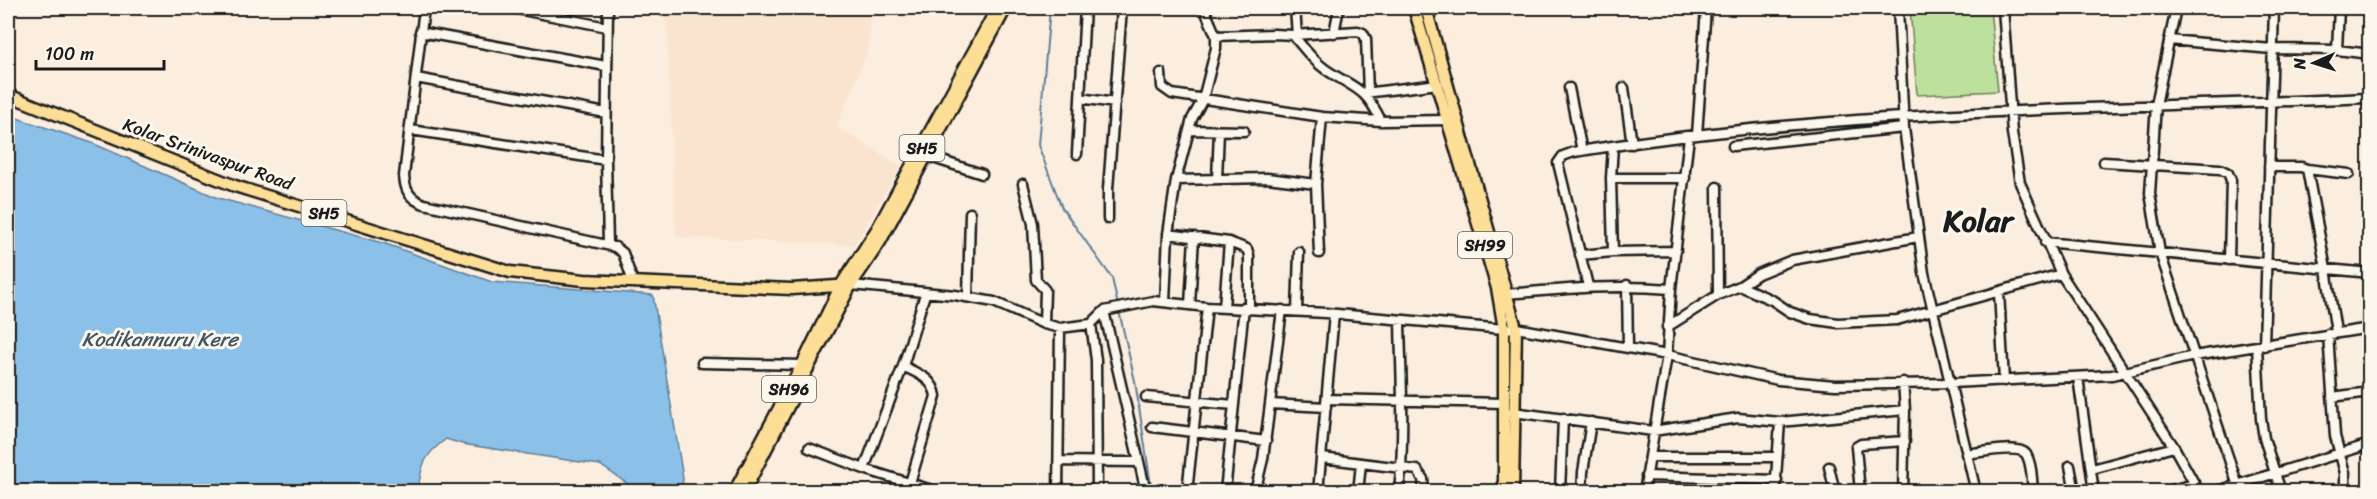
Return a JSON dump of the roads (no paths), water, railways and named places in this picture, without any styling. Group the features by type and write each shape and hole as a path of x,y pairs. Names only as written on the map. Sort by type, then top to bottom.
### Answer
{"main road":[{"name":"SH5","path":"846,285 997,8"},
{"name":"SH5","path":"846,285 880,242 1006,8"},
{"name":"SH99","path":"1414,8 1510,328 1504,403 1504,492"},
{"name":"SH99","path":"1426,8 1507,294 1513,412 1513,492"},
{"name":"Kolar Srinivaspur Road","path":"8,95 235,186 510,272 584,280 792,289 846,285"},
{"name":"SH96","path":"734,492 846,285"},
{"name":"SH96","path":"744,492 846,285"}],"street":[{"path":"424,8 405,187 408,194 415,201 608,244 623,253 633,282"},
{"path":"512,8 607,27"},
{"path":"608,8 606,66 608,244"},
{"path":"1077,154 1085,8"},
{"path":"1108,219 1108,189 1122,8"},
{"path":"1165,302 1168,234 1176,180 1192,119 1203,99 1214,62 1216,36 1204,8"},
{"path":"1295,8 1295,35 1325,69 1367,93 1438,84"},
{"path":"1334,33 1339,8"},
{"path":"1644,492 1667,355 1671,289 1685,178 1693,136 1706,8"},
{"path":"1898,8 1904,128 1918,237 1932,312 1976,492"},
{"path":"2003,8 2010,110 2020,183 2061,274 2174,447 2197,488 2163,492"},
{"path":"2176,8 2156,105 2150,193 2160,253 2238,488"},
{"path":"2274,8 2260,346 2261,419 2264,438 2281,492"},
{"path":"2337,50 2339,8"},
{"path":"1216,36 1358,31 1364,33 1367,93 1381,121"},
{"path":"420,32 606,66"},
{"path":"2169,40 2272,49 2337,50 2370,54"},
{"path":"1161,73 1162,87 1166,92 1203,99 1322,117 1381,121 1449,120"},
{"path":"416,78 606,112"},
{"path":"1569,88 1582,151"},
{"path":"1624,88 1632,144"},
{"path":"1080,98 1115,103"},
{"path":"1588,286 1558,163 1563,156 1582,151 1693,136 1903,116 2010,110 2370,98"},
{"path":"1319,253 1316,184 1322,117"},
{"path":"1733,146 1904,128"},
{"path":"411,130 606,160"},
{"path":"1189,130 1244,131"},
{"path":"1217,179 1220,130"},
{"path":"1613,146 1611,178 1613,252"},
{"path":"927,156 982,174"},
{"path":"2104,162 2220,169 2228,173 2231,180 2229,260"},
{"path":"2269,167 2301,166 2307,169 2349,174"},
{"path":"2307,169 2326,269 2332,333 2332,397 2335,436 2345,473 2345,492"},
{"path":"1176,180 1267,178 1316,184"},
{"path":"1611,178 1685,178"},
{"path":"1023,184 1033,224 1036,280 1046,290 1044,324"},
{"path":"1717,187 1718,295"},
{"path":"968,297 970,213"},
{"path":"1168,234 1229,242 1244,247 1249,255 1246,308 1225,492"},
{"path":"1190,305 1194,237"},
{"path":"1667,327 1718,295 1740,286 1758,274 1792,260 1918,237"},
{"path":"1224,307 1229,242"},
{"path":"2045,242 2370,273"},
{"path":"1580,255 1676,251"},
{"path":"1297,311 1299,252"},
{"path":"1740,286 1772,300 1790,312 1810,319 1838,323 1897,320 2061,274"},
{"path":"846,285 968,297 994,302 1044,324 1060,328 1091,324 1107,311 1134,307 1153,301 1207,307 1297,311 1510,328 1667,355 1778,380 1835,385 2004,381 2125,373 2194,356 2370,328"},
{"path":"1507,294 1588,286 1627,285 1671,289"},
{"path":"1627,285 1628,348"},
{"path":"1999,292 2004,381"},
{"path":"864,469 903,366 925,294"},
{"path":"1187,492 1207,307"},
{"path":"1255,492 1266,441 1282,310"},
{"path":"1107,311 1146,492"},
{"path":"1318,492 1334,314"},
{"path":"1399,492 1402,401 1400,320"},
{"path":"1091,324 1096,360 1097,492"},
{"path":"1058,492 1060,328"},
{"path":"702,363 802,366"},
{"path":"903,366 929,380 936,396 910,483"},
{"path":"2078,376 2094,492"},
{"path":"1903,382 1904,492"},
{"path":"2332,397 2370,392"},
{"path":"1146,397 1234,405"},
{"path":"1270,404 1402,401 1504,403"},
{"path":"1513,412 1653,431 1738,418 1780,422 1905,410"},
{"path":"1560,492 1563,418"},
{"path":"1582,492 1591,422"},
{"path":"1775,492 1780,422"},
{"path":"1152,427 1266,441"},
{"path":"1860,492 1856,447 1862,444 1905,441"},
{"path":"2214,492 2238,488 2275,473 2370,444"},
{"path":"2092,469 2174,447"},
{"path":"809,448 864,469 938,492"},
{"path":"1966,454 2008,449 2025,453 2029,463 2033,492"},
{"path":"1651,457 1776,457"},
{"path":"1322,458 1417,470 1424,489"},
{"path":"1059,461 1139,462"},
{"path":"1358,492 1361,464"},
{"path":"2070,466 2075,492"},
{"path":"1829,467 1835,492"},
{"path":"1646,476 1777,480"}],"water":[{"name":"Kodikannuru Kere","path":"8,115 92,143 218,198 386,244 492,282 653,295 683,478 682,491 638,491 600,465 462,444 446,439 433,450 425,461 418,491 8,491"}],"waterway":[{"path":"1050,8 1038,145 1062,208 1112,278 1118,306"},
{"path":"1119,311 1135,381 1152,492"}],"district":[{"name":"Kolar","path":"1978,221"}]}
